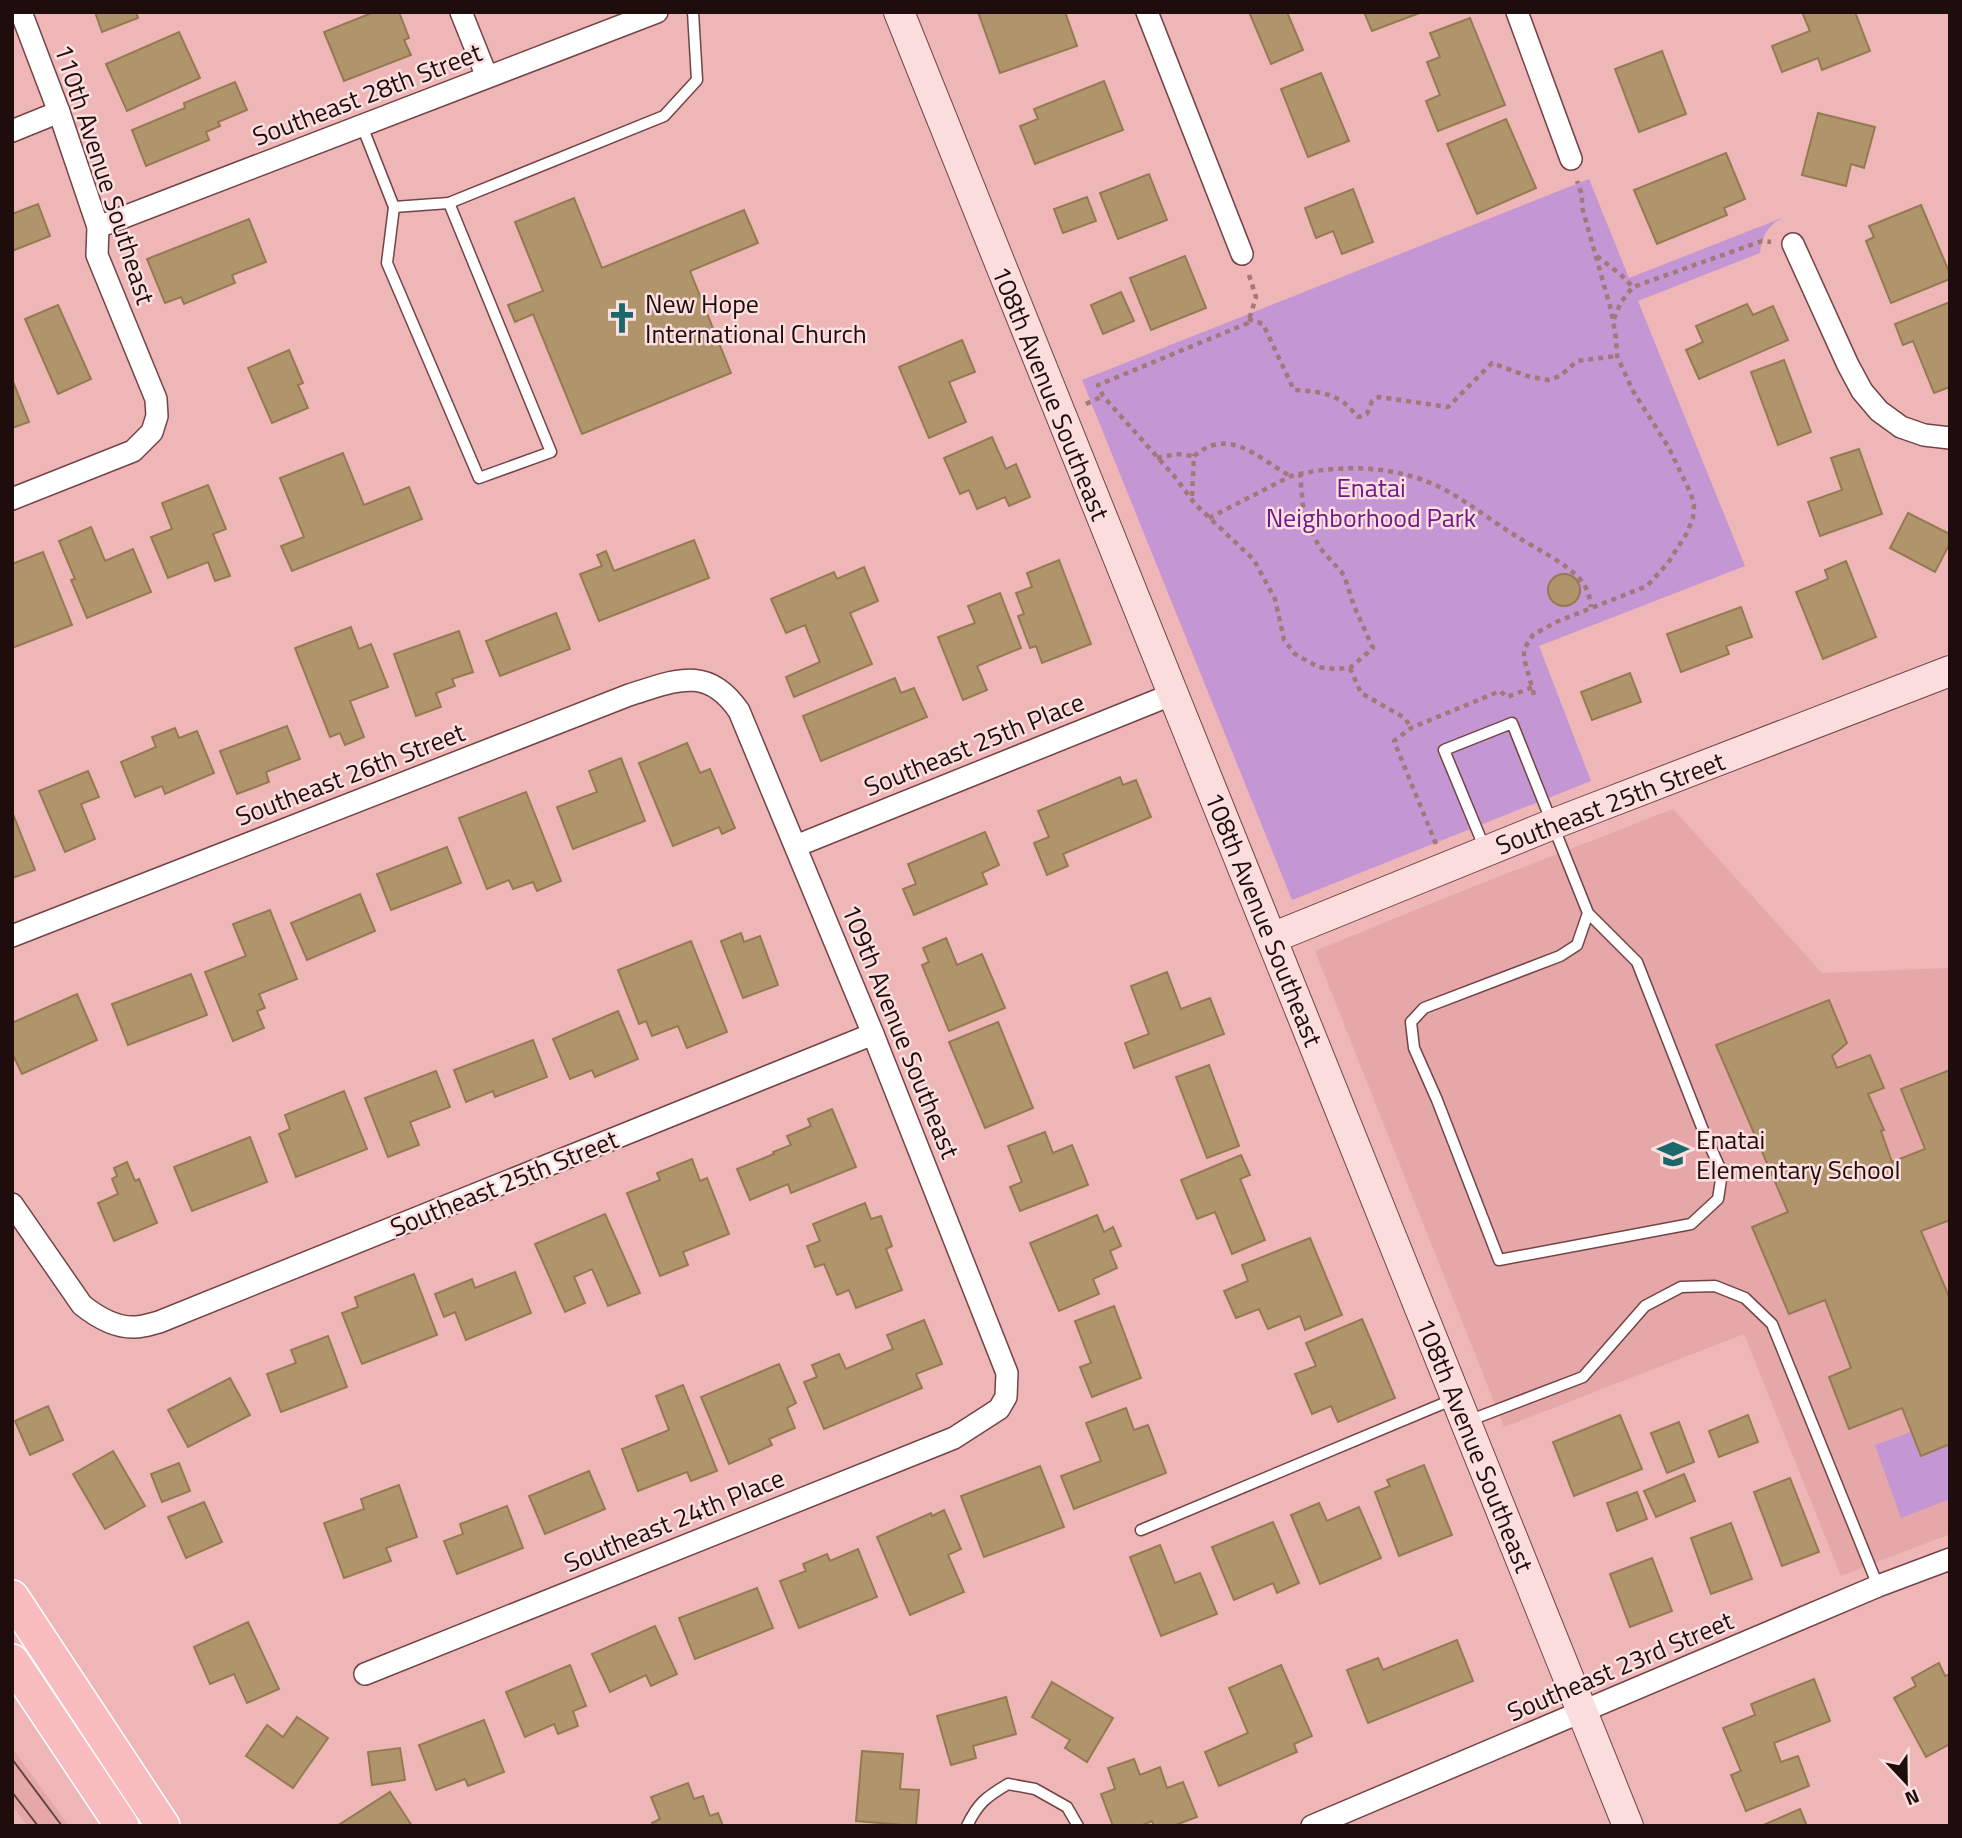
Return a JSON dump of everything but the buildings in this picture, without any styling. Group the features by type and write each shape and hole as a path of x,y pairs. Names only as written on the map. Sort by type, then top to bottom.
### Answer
{"main road":[{"path":"12,1597 163,1826"},
{"path":"12,1661 122,1826"}],"street":[{"name":"110th Avenue Southeast","path":"12,499 133,451 152,432 157,416 156,399 97,255 97,227 59,112 21,12"},
{"path":"461,12 487,77"},
{"name":"Southeast 28th Street","path":"97,227 657,12"},
{"name":"108th Avenue Southeast","path":"899,12 1628,1826"},
{"path":"1147,12 1242,254"},
{"path":"1517,12 1571,159"},
{"path":"12,131 59,112"},
{"path":"1793,244 1862,391 1879,411 1901,427 1924,435 1950,438"},
{"name":"Southeast 25th Street","path":"1272,938 1553,824 1950,671"},
{"name":"Southeast 26th Street","path":"12,936 629,695 668,683 696,680 712,684"},
{"name":"109th Avenue Southeast","path":"712,684 728,695 739,711 873,1034 1007,1373 1006,1396 999,1409"},
{"name":"Southeast 25th Place","path":"796,846 1173,694"},
{"name":"Southeast 25th Street","path":"12,1204 82,1305 97,1317 135,1328 159,1322 873,1034"},
{"name":"Southeast 24th Place","path":"365,1674 954,1438 999,1409"},
{"name":"Southeast 23rd Street","path":"1312,1826 1878,1586 1950,1559"}],"lane":[{"path":"394,207 449,203 664,116 697,80 693,12"},
{"path":"362,126 394,207 387,263 479,478 551,452 449,203"},
{"path":"1486,851 1444,750 1512,723 1588,913 1637,962 1722,1173 1718,1199 1691,1224 1499,1260 1414,1048 1411,1022 1424,1008 1560,956 1577,944 1588,913"},
{"path":"1141,1530 1461,1410 1583,1377 1645,1306 1681,1287 1715,1286 1745,1298 1772,1324 1878,1586"},
{"path":"967,1826 973,1813 987,1796 1008,1784 1035,1790 1067,1807 1078,1826"}],"path":[{"path":"1534,695 1524,658 1528,641 1541,629 1647,586 1668,563 1693,518 1691,494 1669,448 1633,391 1617,356 1613,322 1571,159"},
{"path":"1613,322 1621,302 1633,287 1762,241 1793,244"},
{"path":"1242,254 1256,297 1248,323 1098,385 1102,396 1195,504 1254,559 1275,598 1284,640 1289,648 1301,659 1318,667 1350,668 1373,648 1354,606 1344,575 1320,548 1311,531 1303,506 1300,474"},
{"path":"1596,256 1633,287"},
{"path":"1248,319 1263,324 1293,390 1311,390 1329,395 1348,406 1358,417 1367,414 1372,401 1382,396 1447,407 1492,363 1527,376 1548,380 1560,376 1577,361 1617,356"},
{"path":"1157,458 1176,454 1194,456 1220,442 1234,444 1291,477"},
{"path":"1192,498 1194,456"},
{"path":"1209,518 1300,474 1326,469 1353,469 1401,474 1430,483 1455,495 1576,576 1587,590 1591,607"},
{"path":"1350,668 1360,693 1405,718 1411,728"}],"shaded area":[{"name":"Enatai Elementary School","path":"1673,809 1822,973 1950,968 1950,1534 1841,1576 1744,1334 1504,1427 1315,951"},
{"path":"12,1748 69,1826 27,1826 12,1805"}],"green space":[{"name":"Enatai Neighborhood Park","path":"1589,179 1629,278 1782,218 1766,232 1760,253 1638,301 1745,566 1539,646 1591,781 1292,900 1082,380"},
{"path":"1950,1418 1950,1499 1901,1518 1875,1445"}],"tram line":[{"path":"12,1759 62,1826"},
{"path":"12,1792 38,1826"}],"place":[{"name":"New Hope International Church","path":"622,318"},
{"name":"Enatai Elementary School","path":"1673,1154"}]}
